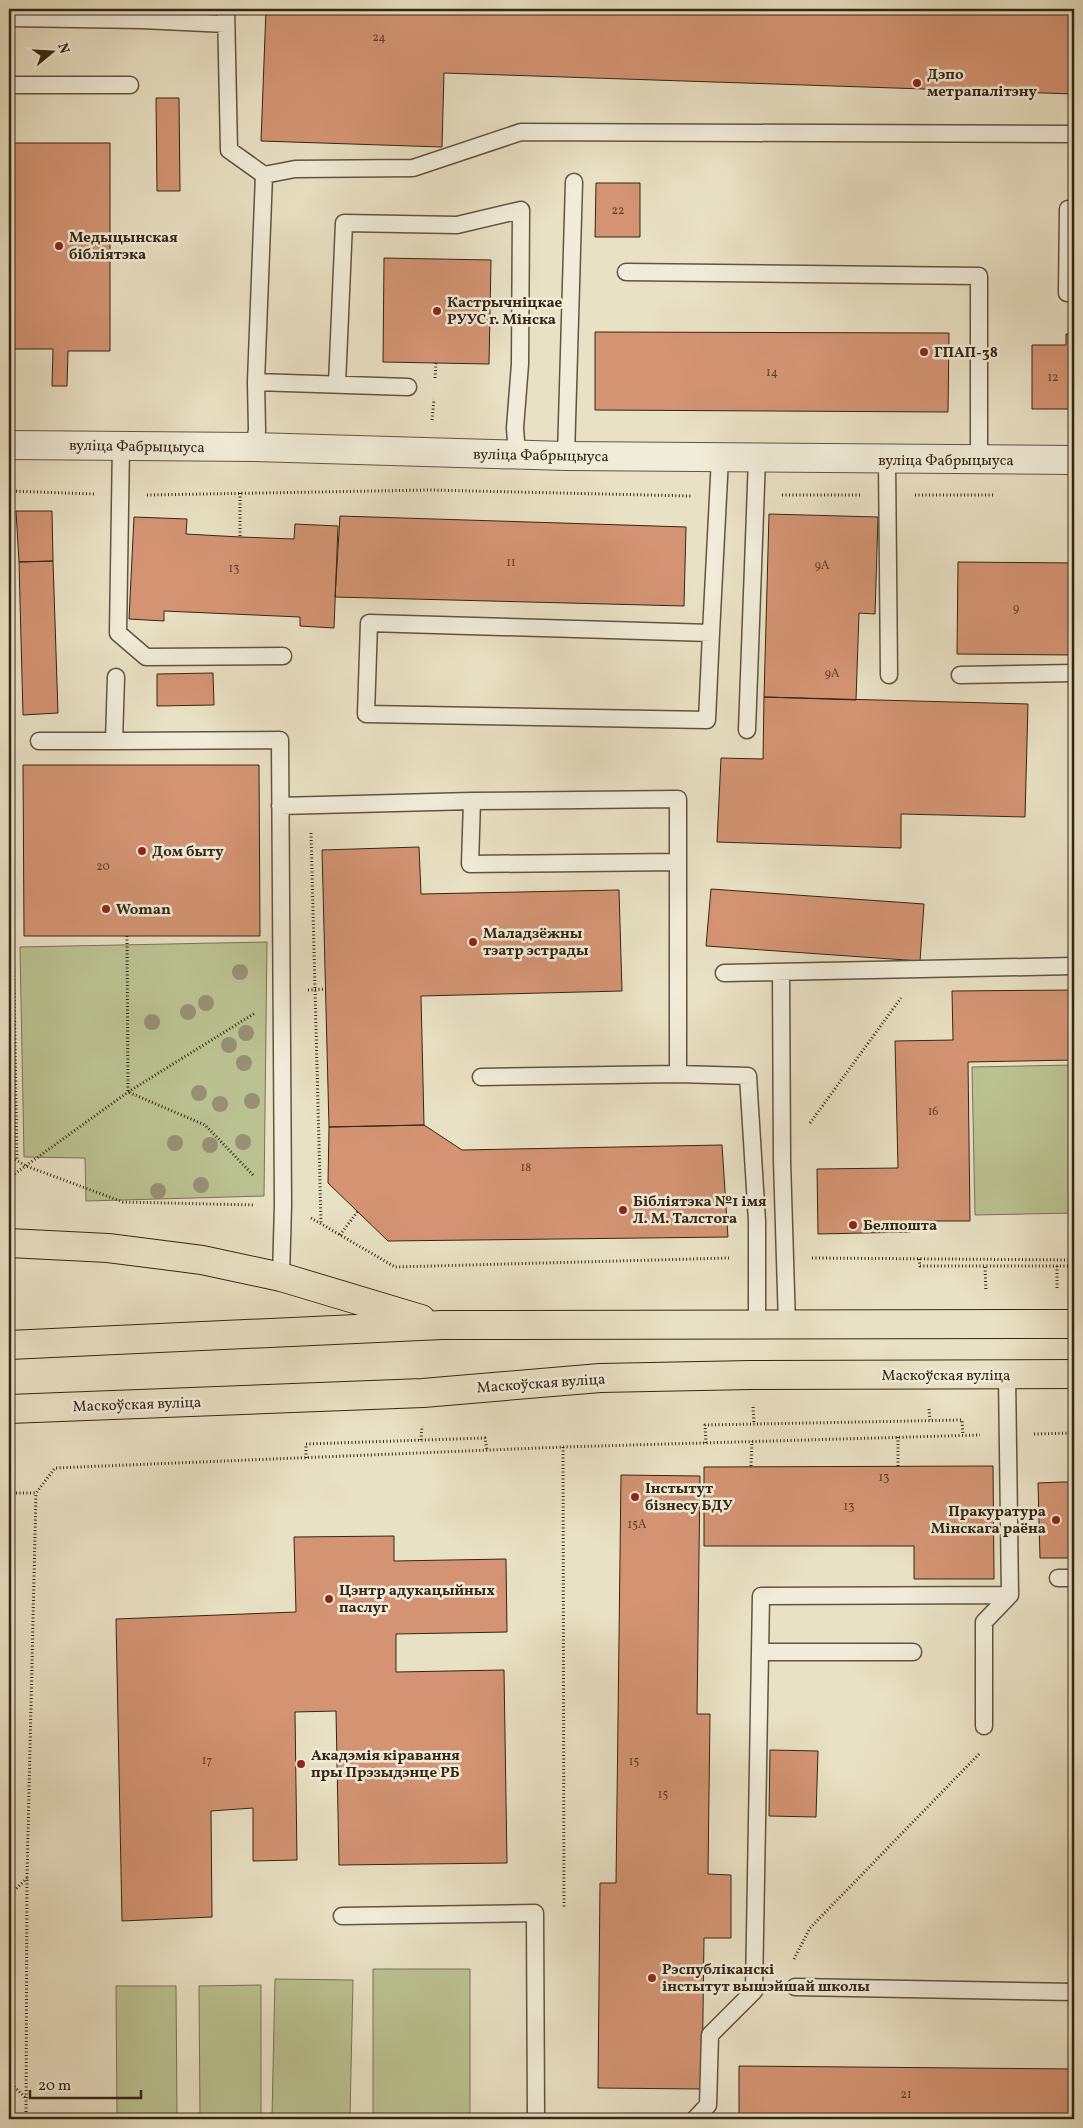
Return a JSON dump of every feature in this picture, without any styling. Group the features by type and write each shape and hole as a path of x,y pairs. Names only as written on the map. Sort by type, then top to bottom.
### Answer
{"main road":[{"path":"9,1243 108,1248 202,1260 281,1277 442,1325"},
{"path":"9,1345 442,1325 1074,1324"},
{"name":"Маскоўская вуліца","path":"11,1410 423,1393 600,1378 751,1375 1074,1374"}],"street":[{"name":"вуліца Фабрыцыуса","path":"9,445 254,447 566,456 979,461 1074,460"}],"lane":[{"path":"9,18 142,20 226,16 229,150 264,175 295,168 414,168 521,132 1074,134"},
{"path":"9,85 130,85"},
{"path":"254,447 257,430 256,382 264,175"},
{"path":"566,456 574,182"},
{"path":"1067,293 1068,209 1074,209"},
{"path":"337,384 344,223 457,225 521,210 520,364 515,428 517,455"},
{"path":"626,272 979,276 979,461"},
{"path":"256,382 408,387"},
{"path":"121,446 118,633 146,657 283,656"},
{"path":"711,633 369,623 366,714 707,720 720,458"},
{"path":"747,730 757,458"},
{"path":"886,460 889,675"},
{"path":"960,674 1074,673"},
{"path":"114,741 116,677"},
{"path":"39,741 280,740 283,1205 281,1277"},
{"path":"280,806 472,801 678,799 678,1074"},
{"path":"472,801 470,864 678,862"},
{"path":"724,973 1074,966"},
{"path":"782,972 782,1161 787,1325"},
{"path":"481,1077 678,1074 748,1076 757,1222 757,1325"},
{"path":"984,1726 984,1622 1010,1595 1008,1375"},
{"path":"1058,1578 1074,1578"},
{"path":"695,2119 708,2105 710,2035 754,1991 761,1596 1010,1595"},
{"path":"760,1652 912,1652"},
{"path":"342,1916 535,1913 536,2119"},
{"path":"795,1987 1074,1992"}],"path":[{"path":"9,491 120,495 430,490 718,496"},
{"path":"240,493 240,537"},
{"path":"756,495 995,495"},
{"path":"9,665 18,1160"},
{"path":"311,804 321,1222"},
{"path":"127,936 128,1092"},
{"path":"782,1161 922,969"},
{"path":"9,1178 128,1092 282,995 326,989"},
{"path":"128,1092 205,1125 283,1205 321,1222 395,1267"},
{"path":"9,1156 26,1166 123,1202 283,1205"},
{"path":"340,1235 358,1211"},
{"path":"920,1259 920,1266 1074,1266"},
{"path":"706,1443 705,1425 962,1420 963,1435"},
{"path":"26,2119 28,2099 27,1877 36,1493 55,1468 563,1447 1074,1433"},
{"path":"898,1437 898,1466"},
{"path":"306,1458 306,1444 485,1438 487,1450"},
{"path":"750,1466 752,1441"},
{"path":"563,1447 564,1916"},
{"path":"9,1493 36,1493"},
{"path":"793,1960 810,1928 984,1749 984,1726"},
{"path":"9,1896 27,1877"},
{"path":"9,2082 28,2099"}],"green space":[{"path":"267,942 264,1196 86,1201 85,1158 24,1157 20,947"},
{"path":"1074,1065 1074,1213 975,1215 972,1067"},
{"path":"9,1926 11,2060 9,2064"},
{"path":"373,1969 470,1969 470,2119 373,2119"},
{"path":"275,1979 353,1980 350,2117 272,2116"},
{"path":"261,1985 261,2116 200,2116 199,1986"},
{"path":"116,1986 176,1986 177,2115 117,2115"}],"building":[{"name":"Дэпо метрапалітэну","path":"266,9 1074,9 1074,94 444,73 442,147 261,141"},
{"path":"156,98 179,98 180,191 157,191"},
{"name":"Медыцынская бібліятэка","path":"9,143 110,143 110,351 68,351 67,386 52,386 53,349 9,349"},
{"path":"596,183 640,183 640,237 595,237"},
{"name":"Кастрычніцкае РУУС г. Мінска","path":"384,258 491,260 489,364 383,362"},
{"path":"595,332 949,333 948,412 595,410"},
{"path":"1066,334 1074,334 1074,409 1032,409 1032,345 1066,345"},
{"path":"16,511 52,511 53,561 19,562"},
{"path":"769,514 878,517 875,614 859,613 856,700 764,697"},
{"path":"340,516 686,527 684,606 335,597"},
{"path":"134,517 187,519 186,534 240,537 294,539 295,524 338,526 334,628 300,626 300,617 164,611 164,621 129,619"},
{"path":"53,561 58,713 23,715 19,562"},
{"path":"958,562 1074,563 1074,655 957,654"},
{"path":"213,673 214,705 157,706 157,674"},
{"path":"764,697 1028,704 1025,817 901,814 901,848 717,842 721,758 763,759"},
{"name":"Дом быту","path":"23,765 259,765 260,936 24,936"},
{"name":"Маладзёжны тэатр эстрады","path":"419,847 421,894 619,890 622,991 421,996 424,1125 329,1127 322,850"},
{"path":"711,889 924,904 920,961 706,946"},
{"path":"1074,990 1074,1060 968,1062 970,1221 911,1221 911,1232 818,1234 817,1169 898,1168 895,1041 953,1040 952,991"},
{"path":"424,1125 462,1150 722,1145 728,1237 388,1241 328,1183 329,1127"},
{"path":"993,1466 994,1579 914,1579 914,1546 704,1546 704,1467"},
{"path":"621,1475 700,1476 697,1714 710,1714 708,1874 731,1875 731,1938 704,1938 702,2089 598,2088 600,1883 616,1883"},
{"name":"Пракуратура Мінскага раёна","path":"1074,1482 1074,1558 1040,1558 1038,1483"},
{"path":"394,1536 394,1561 506,1559 507,1632 396,1634 396,1672 504,1670 507,1863 339,1865 336,1711 295,1712 297,1860 253,1861 253,1808 211,1811 212,1917 122,1921 116,1619 296,1612 294,1537"},
{"path":"770,1750 818,1751 816,1817 769,1816"},
{"path":"739,2066 1074,2069 1074,2119 739,2119"}],"place":[{"name":"Дэпо метрапалітэну","path":"917,83"},
{"name":"Медыцынская бібліятэка","path":"59,246"},
{"name":"Кастрычніцкае РУУС г. Мінска","path":"437,311"},
{"name":"ГПАП-38","path":"924,352"},
{"name":"Дом быту","path":"142,851"},
{"name":"Woman","path":"106,909"},
{"name":"Маладзёжны тэатр эстрады","path":"473,942"},
{"name":"Бібліятэка №1 імя Л. М. Талстога","path":"623,1210"},
{"name":"Белпошта","path":"853,1225"},
{"name":"Інстытут бізнесу БДУ","path":"635,1497"},
{"name":"Пракуратура Мінскага раёна","path":"1056,1520"},
{"name":"Цэнтр адукацыйных паслуг","path":"329,1599"},
{"name":"Акадэмія кіравання пры Прэзыдэнце РБ","path":"301,1764"},
{"name":"Рэспубліканскі інстытут вышэйшай школы","path":"652,1978"}]}
